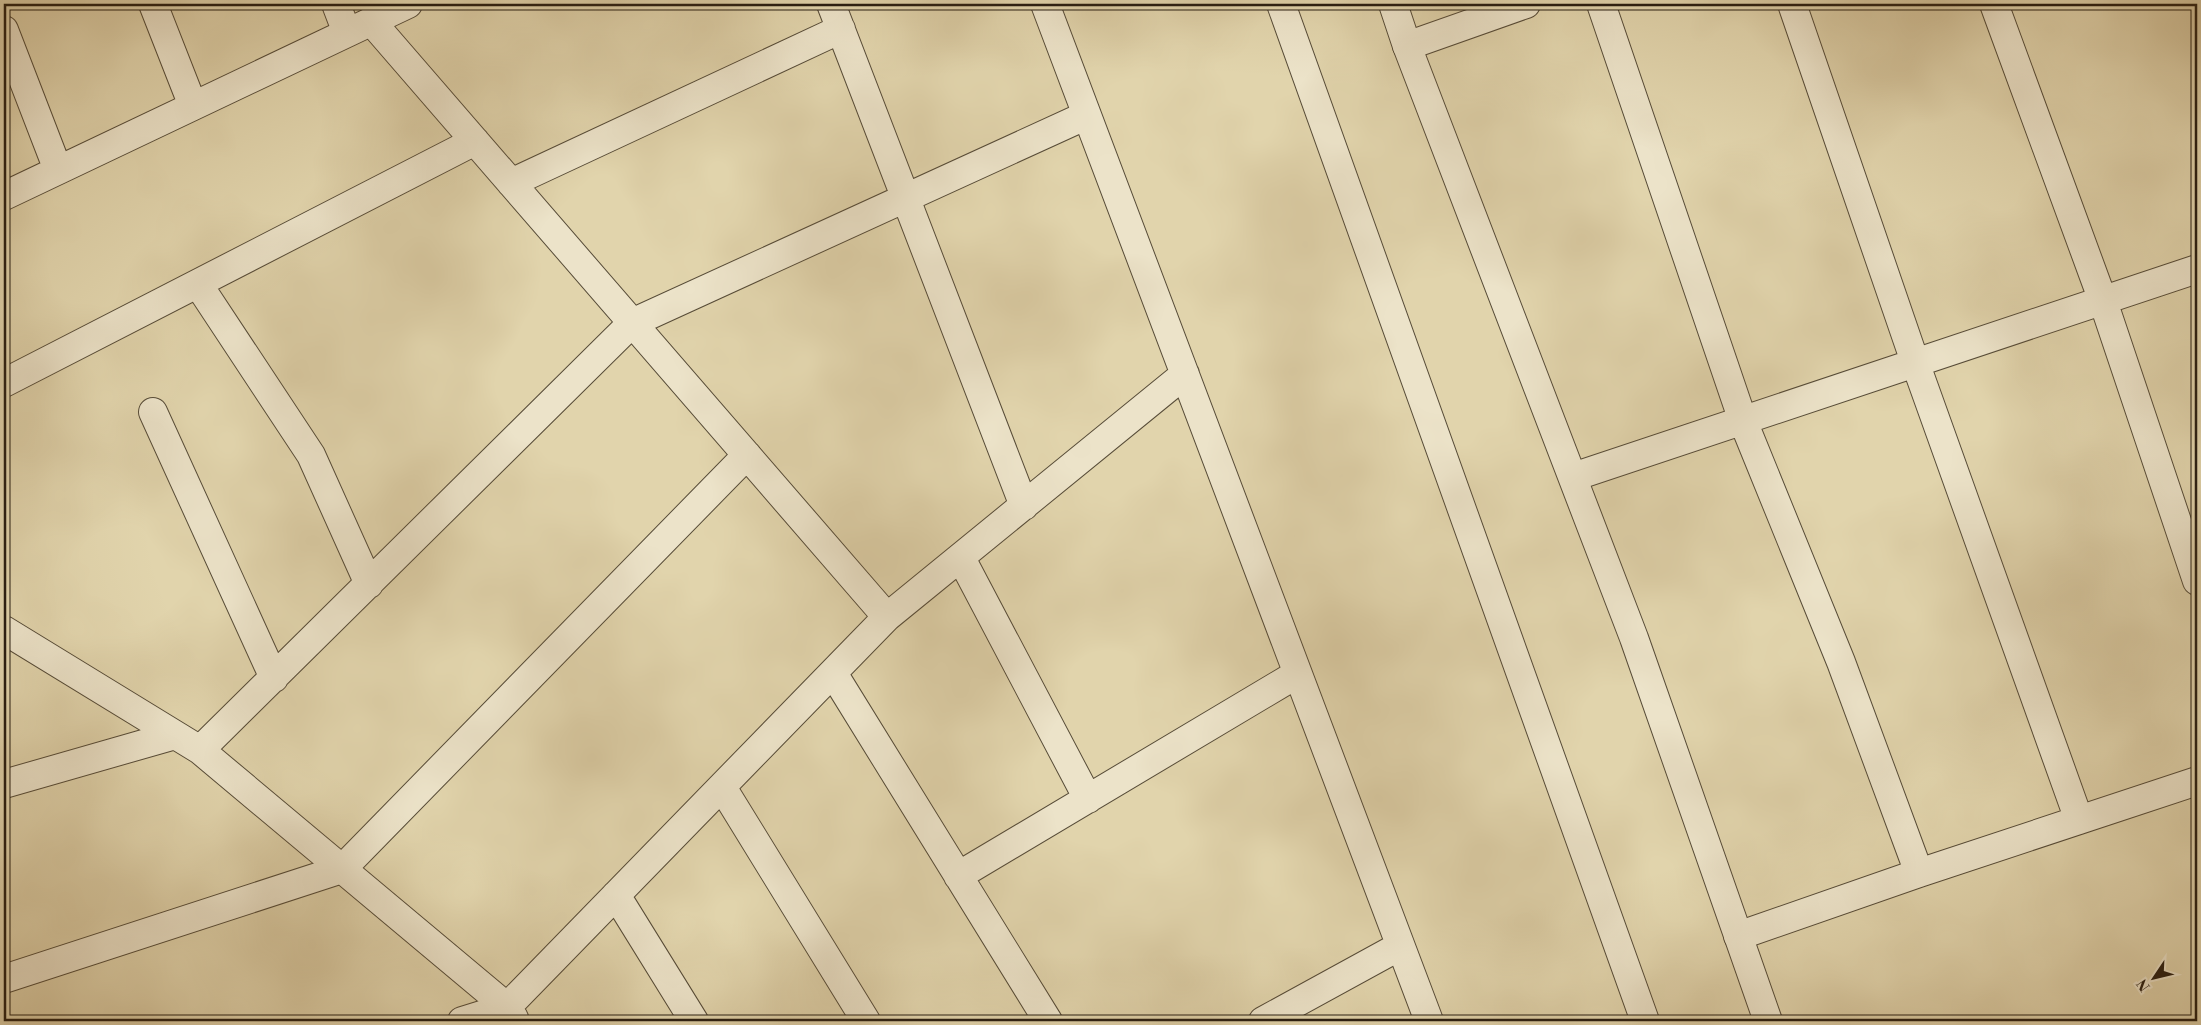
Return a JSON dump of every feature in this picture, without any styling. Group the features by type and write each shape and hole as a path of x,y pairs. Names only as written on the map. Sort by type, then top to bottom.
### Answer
{"street":[{"path":"153,4 193,106"},
{"path":"336,4 475,141 887,617"},
{"path":"4,196 408,4"},
{"path":"831,4 1024,506"},
{"path":"1045,4 1429,1021"},
{"path":"1281,4 1645,1021"},
{"path":"1393,4 1407,46 1634,638 1768,1021"},
{"path":"1407,46 1526,4"},
{"path":"1602,4 1743,421 1841,662 1919,873"},
{"path":"1792,4 1915,362 2079,820"},
{"path":"1994,4 2103,301 2197,581"},
{"path":"512,184 841,29"},
{"path":"4,30 58,170"},
{"path":"200,750 632,323 1087,116"},
{"path":"4,383 475,141"},
{"path":"1573,477 2197,269"},
{"path":"198,284 311,455 369,584"},
{"path":"462,1021 511,1014 616,895 887,617 1185,374"},
{"path":"153,412 274,678"},
{"path":"4,979 342,869 747,455"},
{"path":"961,558 1088,799"},
{"path":"4,630 200,750 511,1014"},
{"path":"833,673 1048,1021"},
{"path":"958,876 1297,674"},
{"path":"4,784 175,735"},
{"path":"1738,936 1919,873 2197,781"},
{"path":"722,787 866,1021"},
{"path":"616,895 694,1021"},
{"path":"1263,1021 1400,946"}]}
